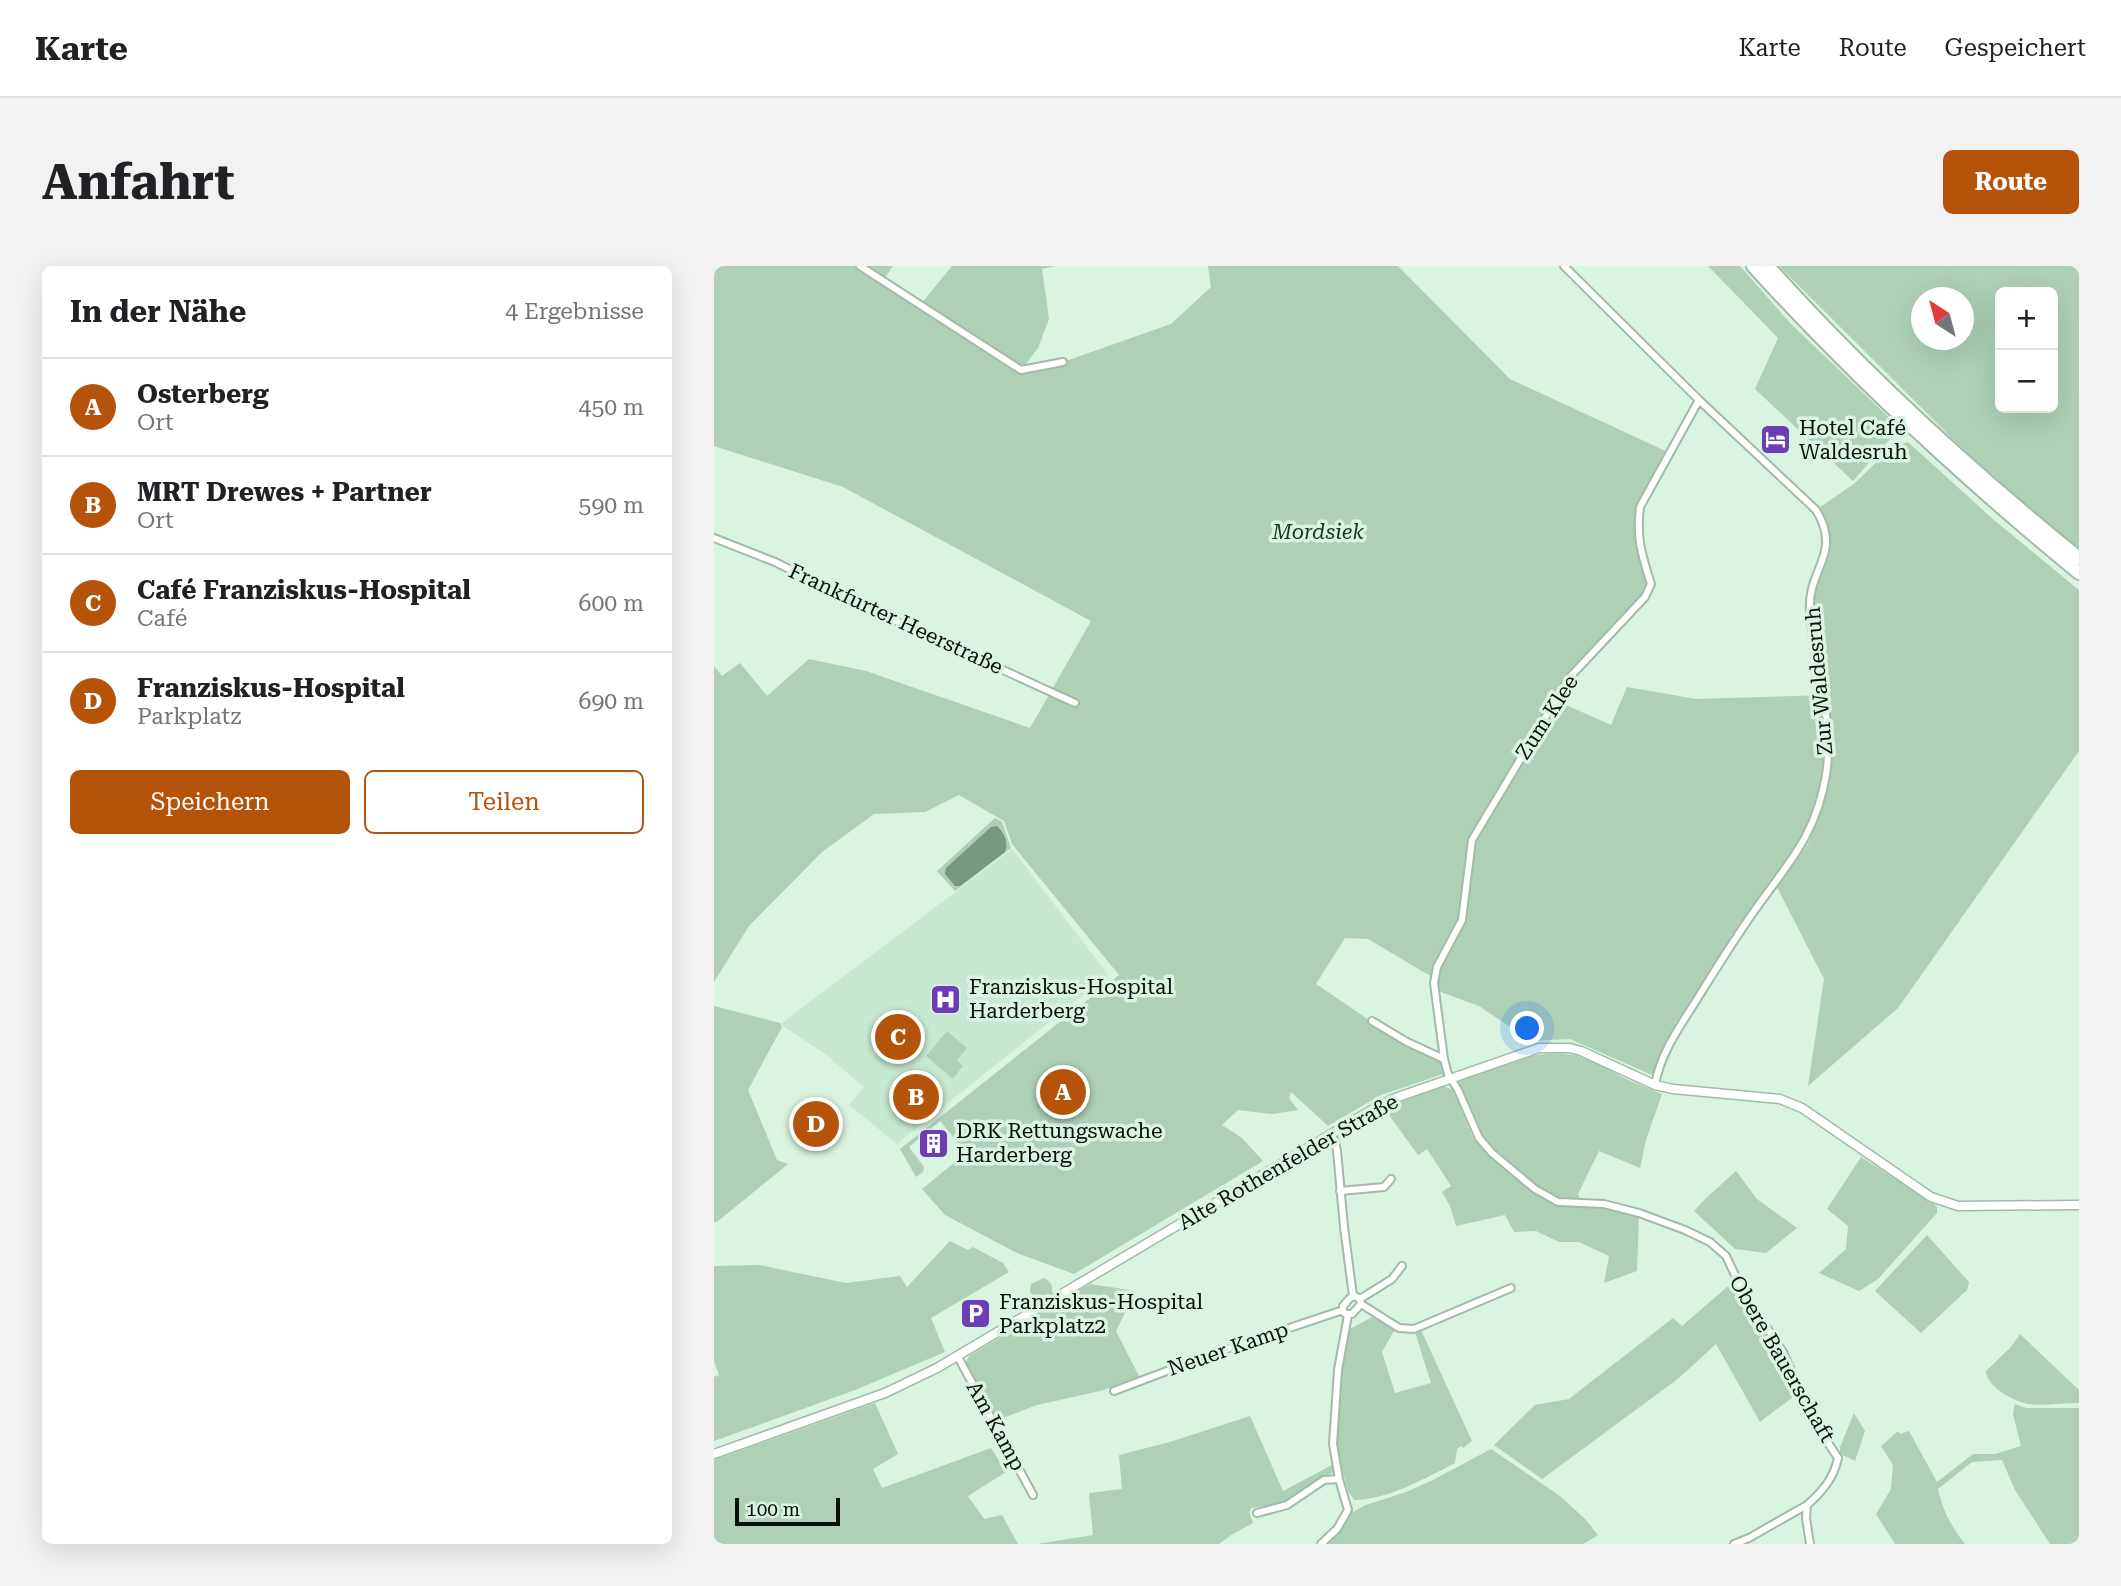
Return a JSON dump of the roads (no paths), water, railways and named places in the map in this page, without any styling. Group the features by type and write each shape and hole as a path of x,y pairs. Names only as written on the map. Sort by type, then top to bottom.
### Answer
{"highway":[{"path":"1754,266 1850,368 1938,452 2079,573"},
{"path":"1768,266 1826,327 1946,444 2079,558"}],"street":[{"path":"860,266 1021,370 1063,362"},
{"name":"Zur Waldesruh","path":"1564,266 1699,400 1816,510 1828,537 1825,553 1814,579 1809,605 1811,631 1824,695 1828,745 1822,794 1806,839 1746,922 1688,1014 1663,1056 1655,1085"},
{"name":"Zum Klee","path":"1451,1079 1444,1059 1434,983 1437,967 1462,920 1472,840 1569,678 1645,597 1651,584 1639,544 1640,507 1699,400"},
{"name":"Frankfurter Heerstraße","path":"714,538 775,562 870,609 1075,703"},
{"path":"1373,1021 1407,1042 1444,1059"},
{"name":"Alte Rothenfelder Straße","path":"714,1454 885,1392 958,1357 1375,1108 1395,1098 1539,1048 1556,1047 1581,1051 1655,1085 1780,1099 1802,1108 1892,1172 1944,1203 1958,1206 2079,1205"},
{"name":"Obere Bauerschaft","path":"1451,1079 1479,1138 1492,1153 1535,1188 1558,1202 1604,1205 1650,1217 1710,1242 1726,1256 1743,1292 1786,1359 1813,1420 1838,1458 1835,1472 1807,1505 1734,1544"},
{"path":"1330,1135 1335,1141 1337,1151 1340,1191 1358,1299 1353,1312 1345,1312"},
{"path":"1340,1191 1384,1187 1391,1180"},
{"path":"1321,1544 1337,1529 1348,1510 1333,1444 1344,1305 1392,1279 1402,1266"},
{"path":"1358,1299 1399,1328 1413,1329 1511,1288"},
{"name":"Neuer Kamp","path":"1114,1391 1185,1364 1345,1312"},
{"name":"Am Kamp","path":"958,1357 1033,1495"},
{"path":"1257,1513 1282,1507 1324,1480 1339,1479"},
{"path":"1807,1505 1810,1544"}],"place":[{"name":"Hotel Café Waldesruh","path":"1776,440"},
{"name":"Franziskus-Hospital Harderberg","path":"946,999"},
{"name":"Café Franziskus-Hospital","path":"898,1037"},
{"name":"Osterberg","path":"1063,1092"},
{"name":"MRT Drewes + Partner","path":"916,1097"},
{"name":"Franziskus-Hospital","path":"816,1124"},
{"name":"DRK Rettungswache Harderberg","path":"933,1143"},
{"name":"Franziskus-Hospital Parkplatz2","path":"976,1314"}],"park label":[{"name":"Mordsiek","path":"1318,532"}]}
